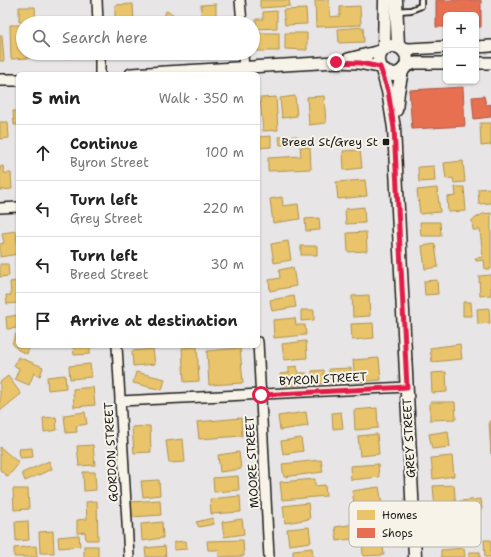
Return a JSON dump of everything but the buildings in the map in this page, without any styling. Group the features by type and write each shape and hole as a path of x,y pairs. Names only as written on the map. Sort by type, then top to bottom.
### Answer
{"main road":[{"path":"382,49 393,45 400,47 406,53 407,60 404,69 394,74 389,74 381,68 378,62 378,56 382,49 385,0"},
{"path":"396,5 400,47"},
{"name":"GREY STREET","path":"381,68 388,91 394,128 412,501"},
{"name":"GREY STREET","path":"394,128 398,92 404,69"},
{"name":"GREY STREET","path":"415,547 415,557"}],"street":[{"path":"97,0 98,16"},
{"path":"240,0 241,16"},
{"path":"479,47 491,46"},
{"path":"400,47 410,49 443,47"},
{"path":"336,62 382,49"},
{"path":"100,60 100,72"},
{"path":"243,60 244,71"},
{"path":"206,72 244,71 336,62 360,63 381,68"},
{"path":"404,69 415,63 443,63"},
{"path":"479,63 491,63"},
{"path":"0,80 16,80"},
{"path":"0,208 16,207"},
{"name":"GORDON STREET","path":"117,348 129,557"},
{"name":"MOORE STREET","path":"258,348 269,557"},
{"name":"BYRON STREET","path":"120,401 407,387"}],"lane":[{"path":"396,5 411,10 421,6 421,0"}],"place":[{"name":"Breed St/Grey St","path":"386,142"}],"route":[{"path":"261,395 407,387 394,128 388,91 380,67 360,63 336,62"}]}
